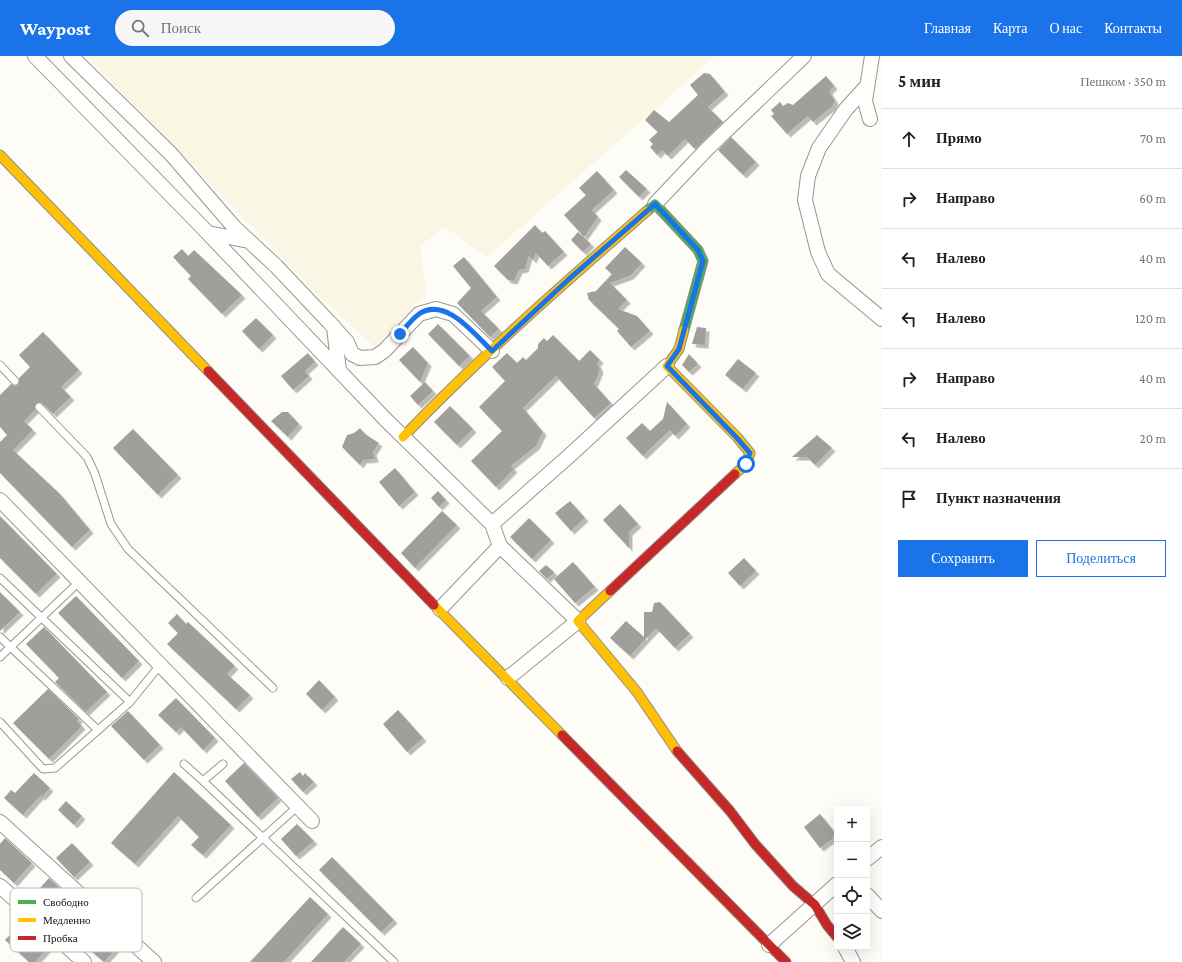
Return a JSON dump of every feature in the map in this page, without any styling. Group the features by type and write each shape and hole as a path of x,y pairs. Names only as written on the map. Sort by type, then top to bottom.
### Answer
{"street":[{"path":"35,56 208,233 403,438 492,524 500,546 578,621 637,692 681,756 730,811 759,849 793,886 815,905 834,933"},
{"path":"71,56 171,154 234,227 276,266 347,342 352,354 360,358 375,357 384,351 419,314 436,309 454,314 492,351"},
{"path":"403,438 429,410 569,279 655,204 707,149 804,56"},
{"path":"870,119 864,101 872,56"},
{"path":"867,86 846,109 819,148 808,176 805,200 816,245 828,274 882,319"},
{"path":"0,155 320,490 440,609 786,962"},
{"path":"492,524 667,366 679,349 703,261 698,250 655,204"},
{"path":"208,233 249,241"},
{"path":"334,328 340,371"},
{"path":"508,678 578,621 746,464 750,453 667,366"},
{"path":"0,500 312,821"},
{"path":"440,609 500,546"},
{"path":"0,822 73,888"},
{"path":"870,857 882,847"},
{"path":"0,886 10,895"},
{"path":"769,945 834,887"},
{"path":"870,898 882,911"},
{"path":"847,950 853,962"},
{"path":"142,951 154,962"},
{"path":"73,952 84,962"}],"lane":[{"path":"0,365 15,381"},
{"path":"39,407 87,457 95,474 111,524 128,549 273,688"},
{"path":"0,578 43,617 130,702"},
{"path":"0,657 79,582"},
{"path":"0,637 98,730"},
{"path":"0,722 43,769 55,768 130,702 160,665"},
{"path":"184,764 394,962"},
{"path":"203,781 223,764"},
{"path":"196,898 298,806"}],"shaded area":[{"path":"86,56 715,56 487,257 445,227 420,246 426,294 375,347 320,297"}],"building":[{"path":"704,73 710,74 725,92 708,107 723,122 695,149 685,139 668,156 662,150 657,155 650,147 653,144 649,140 658,132 645,120 654,110 669,122 698,95 690,85"},
{"path":"826,76 834,86 829,91 835,101 832,107 813,122 808,116 787,134 771,116 774,114 771,110 780,102 783,106 788,103 793,105"},
{"path":"731,137 756,162 743,175 718,150"},
{"path":"626,170 647,189 639,197 619,177"},
{"path":"597,171 614,190 592,210 598,217 584,237 564,215 586,195 579,188"},
{"path":"535,225 542,233 545,231 564,252 548,266 536,253 533,260 529,256 525,269 519,270 514,281 508,280 494,266"},
{"path":"578,232 591,244 583,252 571,240"},
{"path":"625,247 642,263 630,276 610,283 627,300 618,309 637,316 650,331 631,347 617,331 619,329 589,300 587,293 596,291 612,274 605,268"},
{"path":"182,249 188,256 194,250 242,295 222,314 188,279 191,276 173,257"},
{"path":"464,257 497,297 481,311 499,329 490,337 457,303 471,288 453,266"},
{"path":"256,318 273,335 259,349 242,331"},
{"path":"438,324 470,356 459,366 428,334"},
{"path":"697,327 706,328 705,345 692,344"},
{"path":"43,332 79,370 61,387 71,397 53,414 41,402 35,404 35,410 24,421 33,430 13,450 60,494 90,530 72,547 0,473 0,442 7,435 0,427 0,395 11,384 16,386 19,384 19,378 30,367 19,355"},
{"path":"553,335 579,361 590,350 600,360 597,363 600,370 594,384 611,403 594,418 556,376 523,408 543,432 536,446 511,466 514,469 496,487 471,461 502,431 479,407 505,381 492,367 507,353 517,363 523,357 526,360 538,348 538,344 544,338 547,341"},
{"path":"413,347 428,363 420,382 399,360"},
{"path":"308,353 315,362 305,371 309,376 293,390 281,376"},
{"path":"689,354 698,364 689,372 682,365"},
{"path":"738,359 756,373 743,389 725,375"},
{"path":"425,382 433,391 418,405 410,396"},
{"path":"667,402 687,424 675,436 670,430 643,456 626,438 642,423 650,431 663,419"},
{"path":"450,406 473,429 457,445 434,422"},
{"path":"282,412 288,412 299,424 288,437 271,421"},
{"path":"360,428 365,434 379,443 373,452 375,459 363,460 360,465 342,447 347,435 354,433"},
{"path":"133,429 178,475 158,495 113,448"},
{"path":"817,435 832,448 815,465 807,457 792,457"},
{"path":"395,468 415,492 399,506 379,482"},
{"path":"438,491 446,500 439,507 431,498"},
{"path":"570,501 585,518 571,531 555,513"},
{"path":"620,504 638,524 629,532 629,548 603,520"},
{"path":"442,511 457,525 415,568 401,553"},
{"path":"0,516 57,574 36,594 0,558"},
{"path":"529,518 551,540 532,559 510,537"},
{"path":"744,558 756,571 740,586 728,573"},
{"path":"573,562 595,587 575,603 554,579"},
{"path":"546,565 554,572 547,579 539,571"},
{"path":"0,592 20,612 0,631"},
{"path":"76,596 139,661 122,678 58,613"},
{"path":"660,602 690,634 675,648 657,629 655,629 630,656 610,638 626,621 644,637 644,612 652,612 654,603"},
{"path":"177,614 186,624 188,622 235,666 227,674 250,695 236,709 167,644 178,633 168,623"},
{"path":"44,627 107,692 86,712 55,682 59,678 26,644"},
{"path":"319,680 335,697 322,710 306,694"},
{"path":"48,689 79,719 77,721 82,726 49,759 13,723"},
{"path":"176,698 215,738 203,750 181,727 176,732 158,715"},
{"path":"398,710 423,738 407,752 383,724"},
{"path":"128,711 160,745 144,760 111,726"},
{"path":"244,763 278,798 258,817 225,781"},
{"path":"174,772 231,825 203,855 191,845 199,837 178,816 135,864 111,843"},
{"path":"300,772 303,776 305,773 314,782 303,792 291,779"},
{"path":"34,773 50,788 42,797 40,796 23,815 4,798 11,790 15,793"},
{"path":"66,801 82,816 74,825 58,810"},
{"path":"820,814 834,832 834,835 832,839 820,848 804,827"},
{"path":"297,824 314,841 296,856 281,839"},
{"path":"5,838 32,863 14,883 0,870 0,844"},
{"path":"72,843 90,862 74,877 56,858"},
{"path":"332,857 394,920 381,932 319,870"},
{"path":"49,878 60,888 40,888"},
{"path":"310,897 328,914 284,962 250,962"},
{"path":"343,927 361,944 344,962 311,962"},
{"path":"10,935 10,945 5,940"},
{"path":"18,952 44,952 35,962 29,962"},
{"path":"92,952 113,952 104,962"}],"traffic: fast":[{"path":"647,211 655,204 698,250 703,261 684,330"}],"traffic: slow":[{"path":"0,155 208,371"},
{"path":"403,437 462,378 553,293 647,211"},
{"path":"684,330 679,349 667,366 737,437 750,453 746,464 735,474"},
{"path":"610,591 578,621 637,692 677,751"},
{"path":"434,605 562,735"}],"traffic: jam":[{"path":"208,371 434,605"},
{"path":"610,591 735,474"},
{"path":"562,735 786,962"},
{"path":"677,751 730,811 755,844 793,886 815,905 834,933"}],"route":[{"path":"400,334 419,314 436,309 454,314 492,351 524,323 569,279 655,204 698,250 703,261 695,296 679,349 667,366 750,453 746,464"}]}
